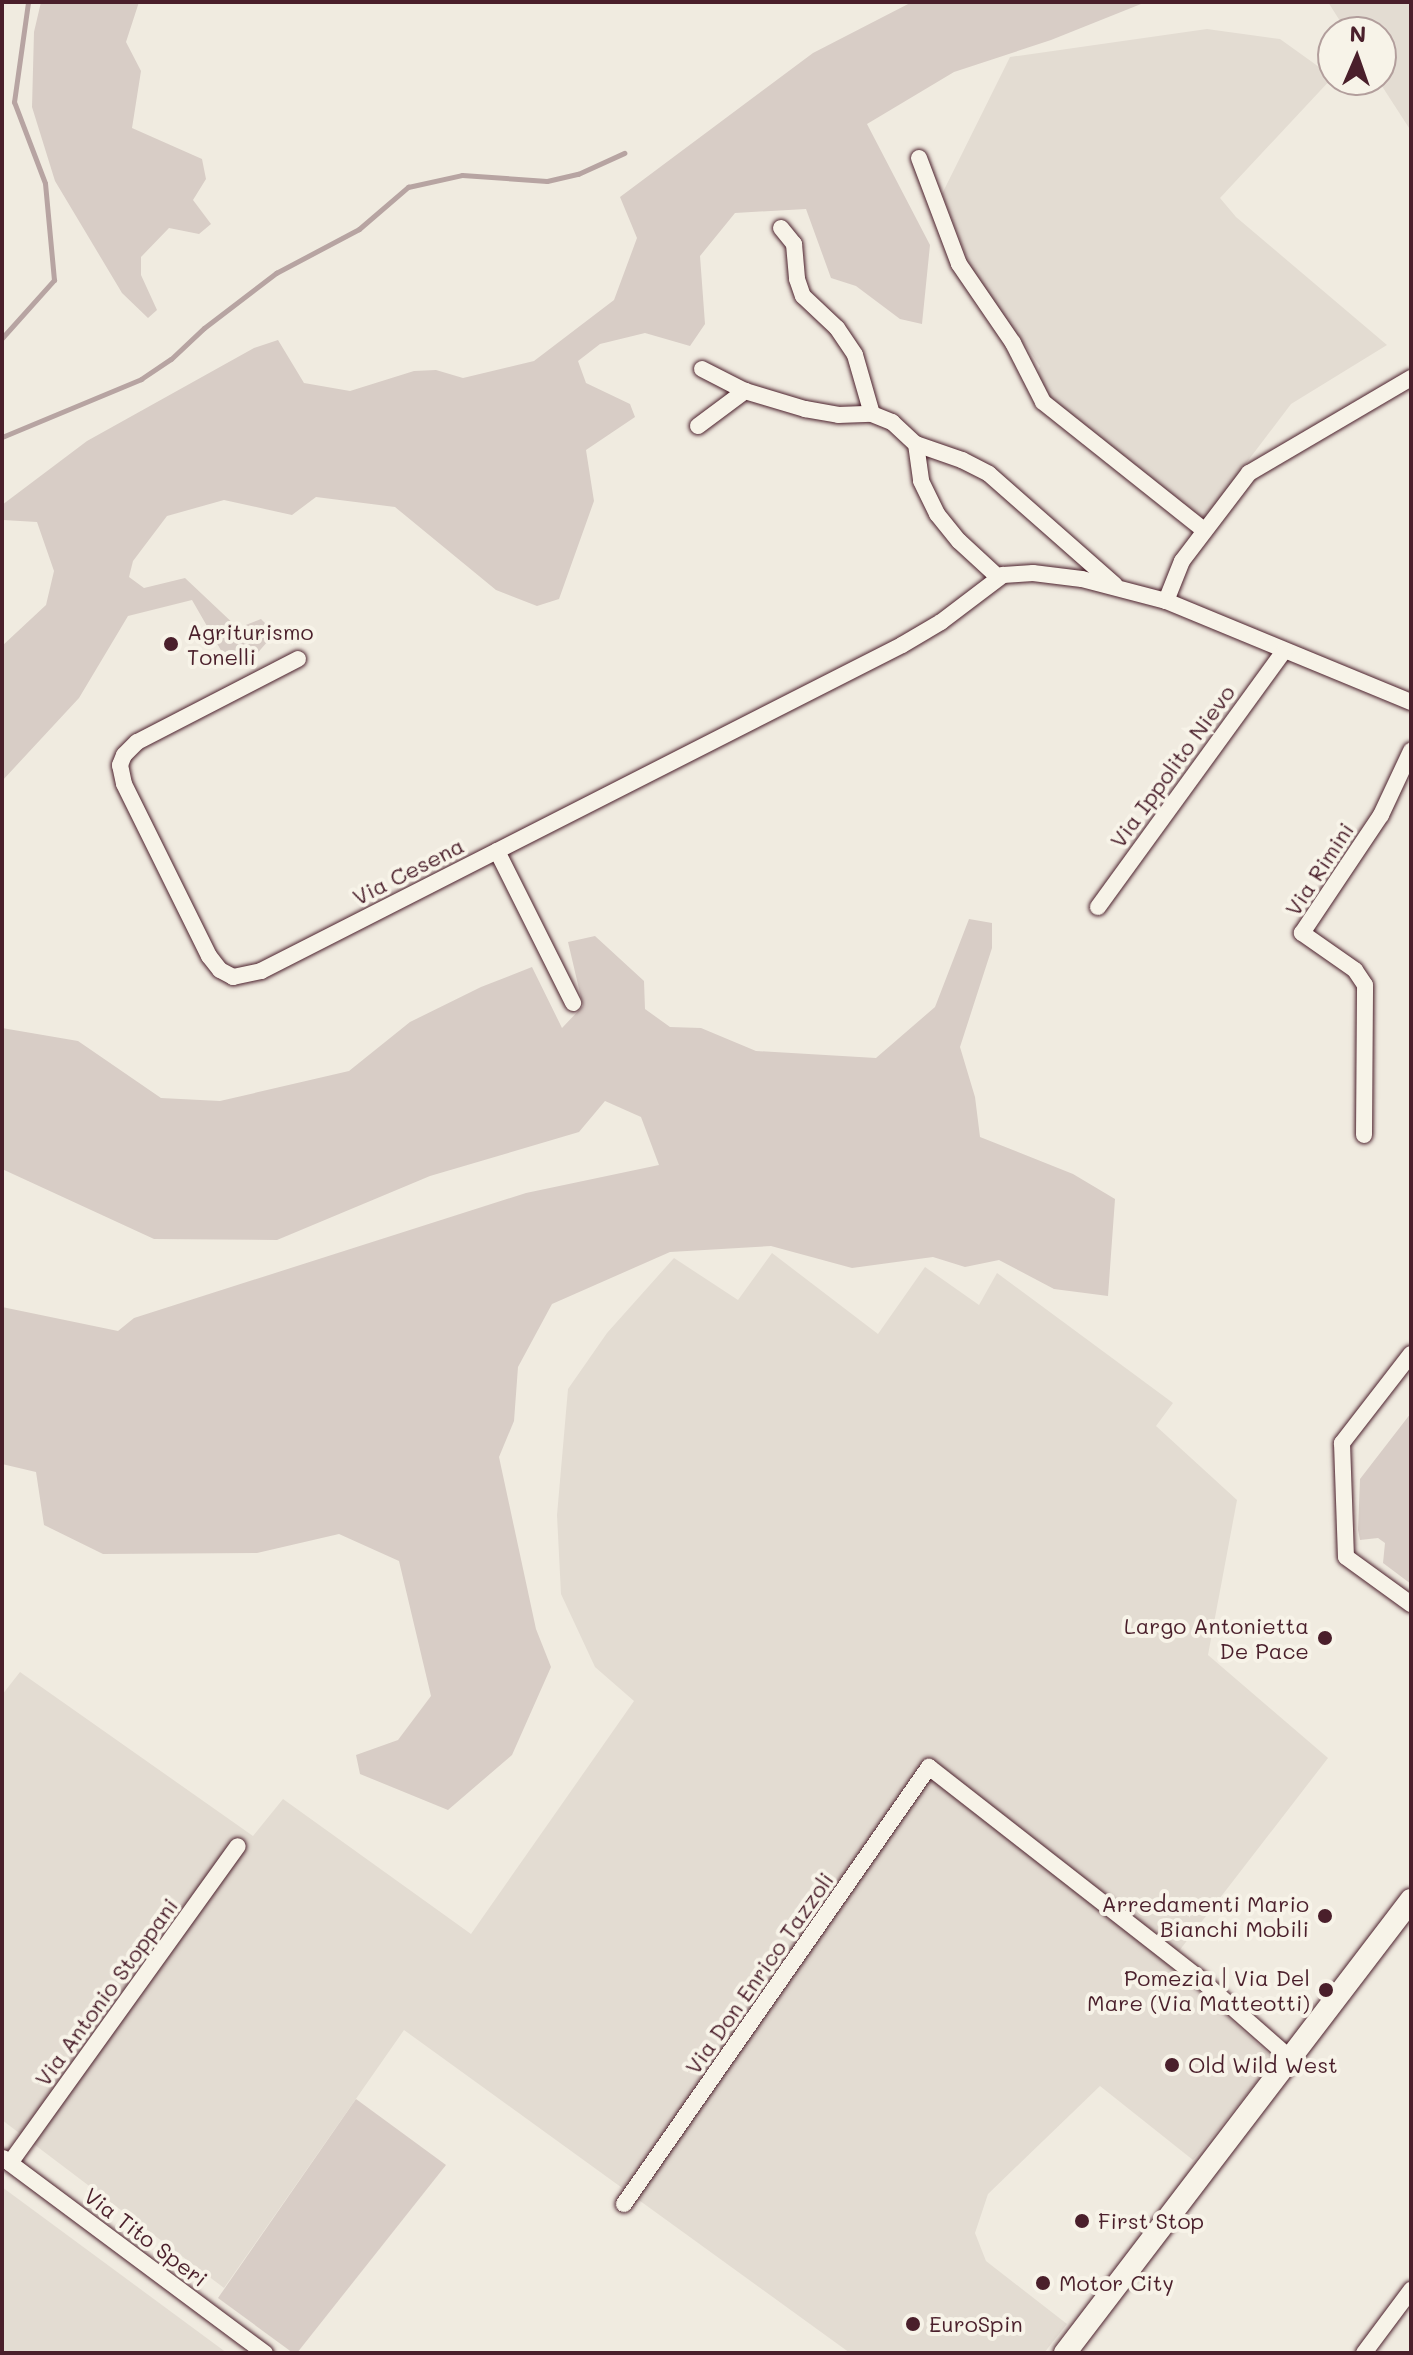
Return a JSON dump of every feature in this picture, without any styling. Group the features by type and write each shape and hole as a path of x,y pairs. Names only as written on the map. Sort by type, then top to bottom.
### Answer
{"main road":[{"path":"1065,2353 1411,1900"}],"street":[{"path":"919,158 959,264 1013,343 1043,402 1204,530"},
{"path":"781,228 794,244 800,291 837,328 855,355 872,414"},
{"path":"702,369 745,391 817,413 872,414 898,426 916,444 962,460 989,474 1116,586"},
{"path":"1166,601 1177,571 1204,530 1255,468 1411,378"},
{"path":"698,426 745,391"},
{"path":"916,444 921,481 937,514 959,541 998,577 1051,575 1116,586 1166,601 1411,702"},
{"name":"Via Cesena","path":"298,659 142,739 121,760 124,784 209,956 220,970 237,977 261,971 902,645 941,622 998,577"},
{"name":"Via Ippolito Nievo","path":"1098,907 1284,651"},
{"name":"Via Rimini","path":"1364,1135 1365,985 1350,966 1302,933 1381,815 1411,751"},
{"path":"497,851 573,1003"},
{"path":"1411,1354 1342,1443 1346,1557 1411,1604"},
{"name":"Via Don Enrico Tazzoli","path":"624,2204 929,1767 1200,1979 1290,2058"},
{"name":"Via Antonio Stoppani","path":"6,2160 238,1846"},
{"name":"Via Tito Speri","path":"6,2160 265,2353"},
{"path":"1364,2353 1411,2290"}],"shaded area":[{"path":"41,2 139,2 126,42 141,71 132,128 202,159 206,179 193,200 211,224 199,234 169,228 141,257 141,275 157,310 148,318 122,293 55,181 32,107 34,32"},
{"path":"912,2 1146,2 1051,40 954,72 867,124 930,245 922,324 900,319 856,286 831,278 806,209 735,213 700,256 705,324 690,346 645,333 600,344 578,361 586,383 630,404 635,417 586,450 594,501 559,599 537,606 496,590 395,507 316,497 292,515 224,500 167,516 133,561 129,577 144,588 185,578 238,628 261,619 275,633 248,664 230,666 192,600 128,616 79,698 2,781 2,646 46,605 54,571 37,522 3,520 2,505 87,441 254,348 278,340 304,383 350,391 414,371 436,370 463,378 534,361 614,300 637,238 620,197 813,53"},
{"path":"1328,2 1411,2 1411,131 1388,96 1397,96 1397,16 1337,16"},
{"path":"1207,29 1280,39 1317,66 1317,94 1220,198 1236,217 1387,345 1291,404 1203,520 1043,396 1037,374 1040,366 973,273 942,194 1010,57"},
{"path":"969,919 992,923 992,948 960,1047 975,1097 980,1137 1073,1174 1115,1199 1108,1296 1054,1289 999,1260 965,1267 933,1257 852,1268 771,1246 670,1252 552,1304 518,1367 514,1421 499,1457 536,1629 551,1667 512,1755 448,1810 360,1774 356,1755 398,1740 431,1696 399,1561 339,1534 257,1553 103,1554 44,1525 36,1472 2,1464 2,1307 118,1331 134,1318 526,1193 659,1165 641,1117 605,1101 579,1132 430,1176 277,1240 154,1239 2,1169 2,1028 78,1041 161,1098 220,1101 349,1071 410,1022 481,987 532,967 562,1028 583,1006 568,942 595,936 644,981 645,1009 670,1027 701,1028 756,1051 876,1058 935,1007"},
{"path":"772,1253 878,1334 925,1267 979,1305 997,1273 1173,1403 1156,1426 1237,1500 1208,1655 1328,1758 1169,1964 1275,2060 1193,2160 1100,2086 988,2194 975,2233 986,2261 1067,2324 1044,2353 850,2353 404,2030 224,2288 2,2120 2,1695 20,1672 253,1836 283,1799 471,1934 634,1701 595,1667 561,1594 557,1515 568,1389 607,1333 674,1258 738,1300"},
{"path":"1411,1413 1411,1584 1383,1563 1385,1543 1378,1538 1360,1540 1358,1530 1360,1479"},
{"path":"356,2099 446,2165 297,2353 293,2353 218,2298"},
{"path":"2,2187 227,2353 2,2353"}],"waterway":[{"path":"2,338 54,280 45,183 14,102 28,2"},
{"path":"2,437 141,379 171,359 204,328 276,273 359,229 408,187 462,175 547,181 578,174 624,153"}],"place":[{"name":"Agriturismo Tonelli","path":"171,644"},
{"name":"Largo Antonietta De Pace","path":"1325,1638"},
{"name":"Arredamenti Mario Bianchi Mobili","path":"1325,1916"},
{"name":"Pomezia | Via Del Mare (Via Matteotti)","path":"1326,1990"},
{"name":"Old Wild West","path":"1172,2065"},
{"name":"First Stop","path":"1082,2221"},
{"name":"Motor City","path":"1043,2283"},
{"name":"EuroSpin","path":"913,2324"}]}
